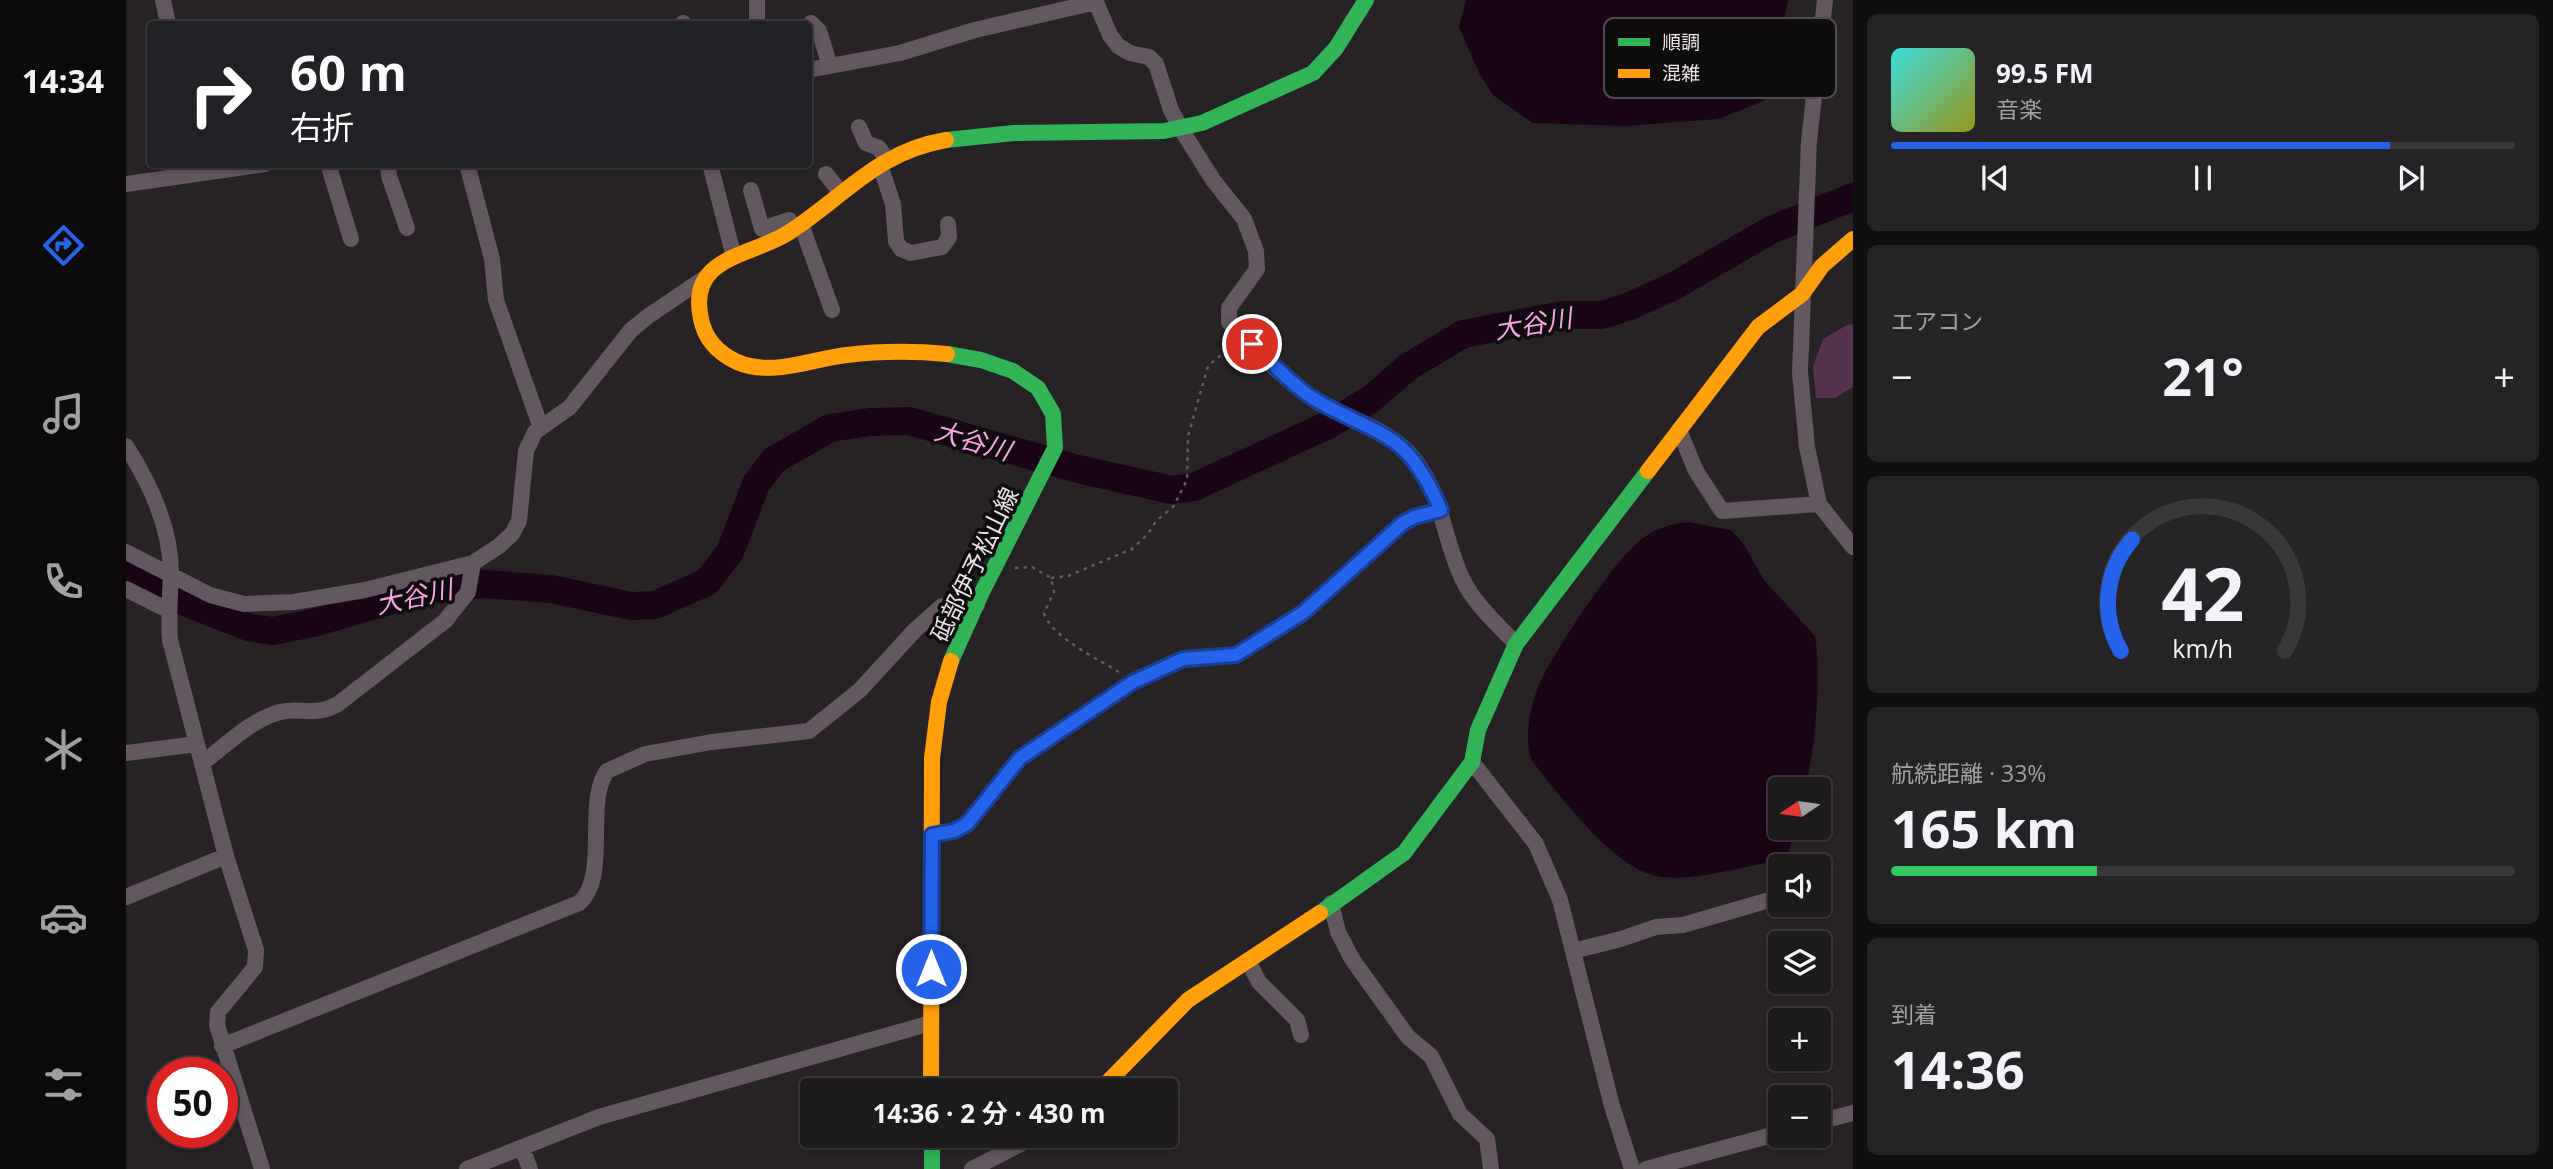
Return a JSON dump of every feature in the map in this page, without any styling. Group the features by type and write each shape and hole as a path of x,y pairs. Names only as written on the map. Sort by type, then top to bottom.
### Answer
{"main road":[{"path":"703,279 711,268 770,243 798,226 884,162 918,146 992,135 1181,129 1223,115 1311,74 1325,62 1366,0"},
{"path":"1112,1078 1188,1000 1404,853 1472,762 1478,730 1516,644 1758,327 1802,293 1822,266 1853,239"},
{"name":"砥部伊予松山線","path":"703,279 700,312 709,340 718,350 744,365 774,368 842,355 915,351 967,358 1007,366 1034,382 1043,391 1055,417 1055,447 977,605 946,676 938,710 932,758 932,1078"},
{"path":"932,1148 932,1169"}],"street":[{"path":"163,0 168,21"},
{"path":"757,0 757,21"},
{"path":"1823,18 1825,0"},
{"path":"812,69 900,53 975,30 1096,1 1118,46 1130,53 1149,57 1156,64 1171,110 1181,129 1213,180 1244,219 1256,251 1256,269 1229,308 1227,316 1233,328 1305,393 1395,440 1410,454 1426,477 1441,510 1461,578 1476,603 1516,644"},
{"path":"812,24 819,31 830,66"},
{"path":"1815,98 1810,141 1800,373 1807,447 1819,504 1853,547"},
{"path":"859,127 866,143 879,148 884,162 893,204 896,241 901,249 911,253 942,247 949,237 948,224"},
{"path":"126,184 204,168"},
{"path":"329,168 351,239"},
{"path":"388,168 407,228"},
{"path":"468,168 492,258 496,300 541,428"},
{"path":"711,168 734,257"},
{"path":"826,174 841,193"},
{"path":"751,190 762,229 789,220 798,226 832,310"},
{"path":"202,763 251,725 267,717 282,712 326,711 338,704 445,621 471,577 512,534 519,521 528,442 541,428 570,407 631,330 703,279"},
{"path":"1679,430 1696,471 1721,510 1819,504"},
{"path":"126,446 144,474 167,539 171,573 168,610 170,640 226,856 256,950 255,967 218,1012 217,1025 262,1169"},
{"path":"932,835 954,831 967,824 1020,758 1133,682 1183,659 1236,655 1251,648 1304,612 1403,523 1414,517 1441,510"},
{"path":"126,552 210,595 244,604 294,601 471,577"},
{"path":"126,589 168,610"},
{"path":"222,1046 579,903 591,888 600,788 607,771 645,754 712,742 809,731 860,690 915,630 942,607 977,605"},
{"path":"126,753 197,744"},
{"path":"1472,762 1536,844 1560,900 1612,1107 1632,1169"},
{"path":"126,897 226,856"},
{"path":"1573,951 1621,940 1656,927 1683,925 1768,900"},
{"path":"1331,903 1338,932 1352,959 1408,1037 1431,1056 1460,1114 1487,1139 1491,1169"},
{"path":"1248,961 1259,982 1297,1020 1301,1035"},
{"path":"467,1169 599,1117 931,1023"},
{"path":"1831,1119 1853,1113"},
{"path":"1646,1169 1768,1136"},
{"path":"522,1148 530,1169"},
{"path":"972,1169 1013,1148"}],"path":[{"path":"995,569 1032,567 1051,578 1068,576 1132,549 1148,534 1156,521 1173,507 1187,480 1188,436 1208,366 1227,351 1252,344"},
{"path":"1051,578 1054,592 1044,613 1046,620 1062,636 1133,682"}],"shaded area":[{"path":"1466,0 1788,0 1785,18 1604,18 1604,98 1765,98 1764,101 1718,119 1625,126 1533,123 1494,96 1480,75 1459,27"},
{"path":"1853,324 1853,387 1835,398 1816,398 1813,366 1823,339"},
{"path":"1688,522 1731,530 1743,543 1764,580 1815,636 1818,671 1812,755 1807,777 1768,777 1768,840 1791,840 1786,854 1768,854 1768,863 1719,873 1675,878 1643,872 1607,847 1532,761 1528,733 1531,711 1540,683 1602,584 1631,548 1643,538 1654,531"}],"waterway":[{"name":"大谷川","path":"126,570 187,603 251,628 273,631 313,623 430,589 485,584 551,589 631,606 655,605 707,582 730,552 756,484 774,460 830,428 870,422 909,421 1078,469 1172,490 1194,487 1328,425 1371,399 1408,367 1463,334 1563,315 1602,315 1630,306 1674,286 1771,230 1853,197"}],"traffic: fast":[{"path":"946,140 1014,133 1164,131 1202,123 1313,73 1336,48 1366,0"},
{"path":"947,354 981,360 1013,371 1038,388 1053,414 1055,448 981,594 951,661"},
{"path":"1320,913 1404,853 1472,762 1478,730 1516,644 1648,471"},
{"path":"932,1148 932,1169"}],"traffic: slow":[{"path":"946,140 921,146 880,165 788,233 725,261 712,270 703,282 699,298 703,327 713,345 737,362 751,366 792,366 833,357 872,353 947,354"},
{"path":"1648,471 1758,327 1802,294 1822,266 1853,239"},
{"path":"931,1078 932,758 939,702 951,661"},
{"path":"1112,1078 1188,1000 1320,913"}],"route":[{"path":"931,969 932,835 954,831 967,824 1020,758 1133,682 1183,659 1202,655 1236,655 1251,648 1304,612 1403,523 1414,517 1441,510 1426,477 1410,454 1395,440 1305,393 1252,344"}]}
